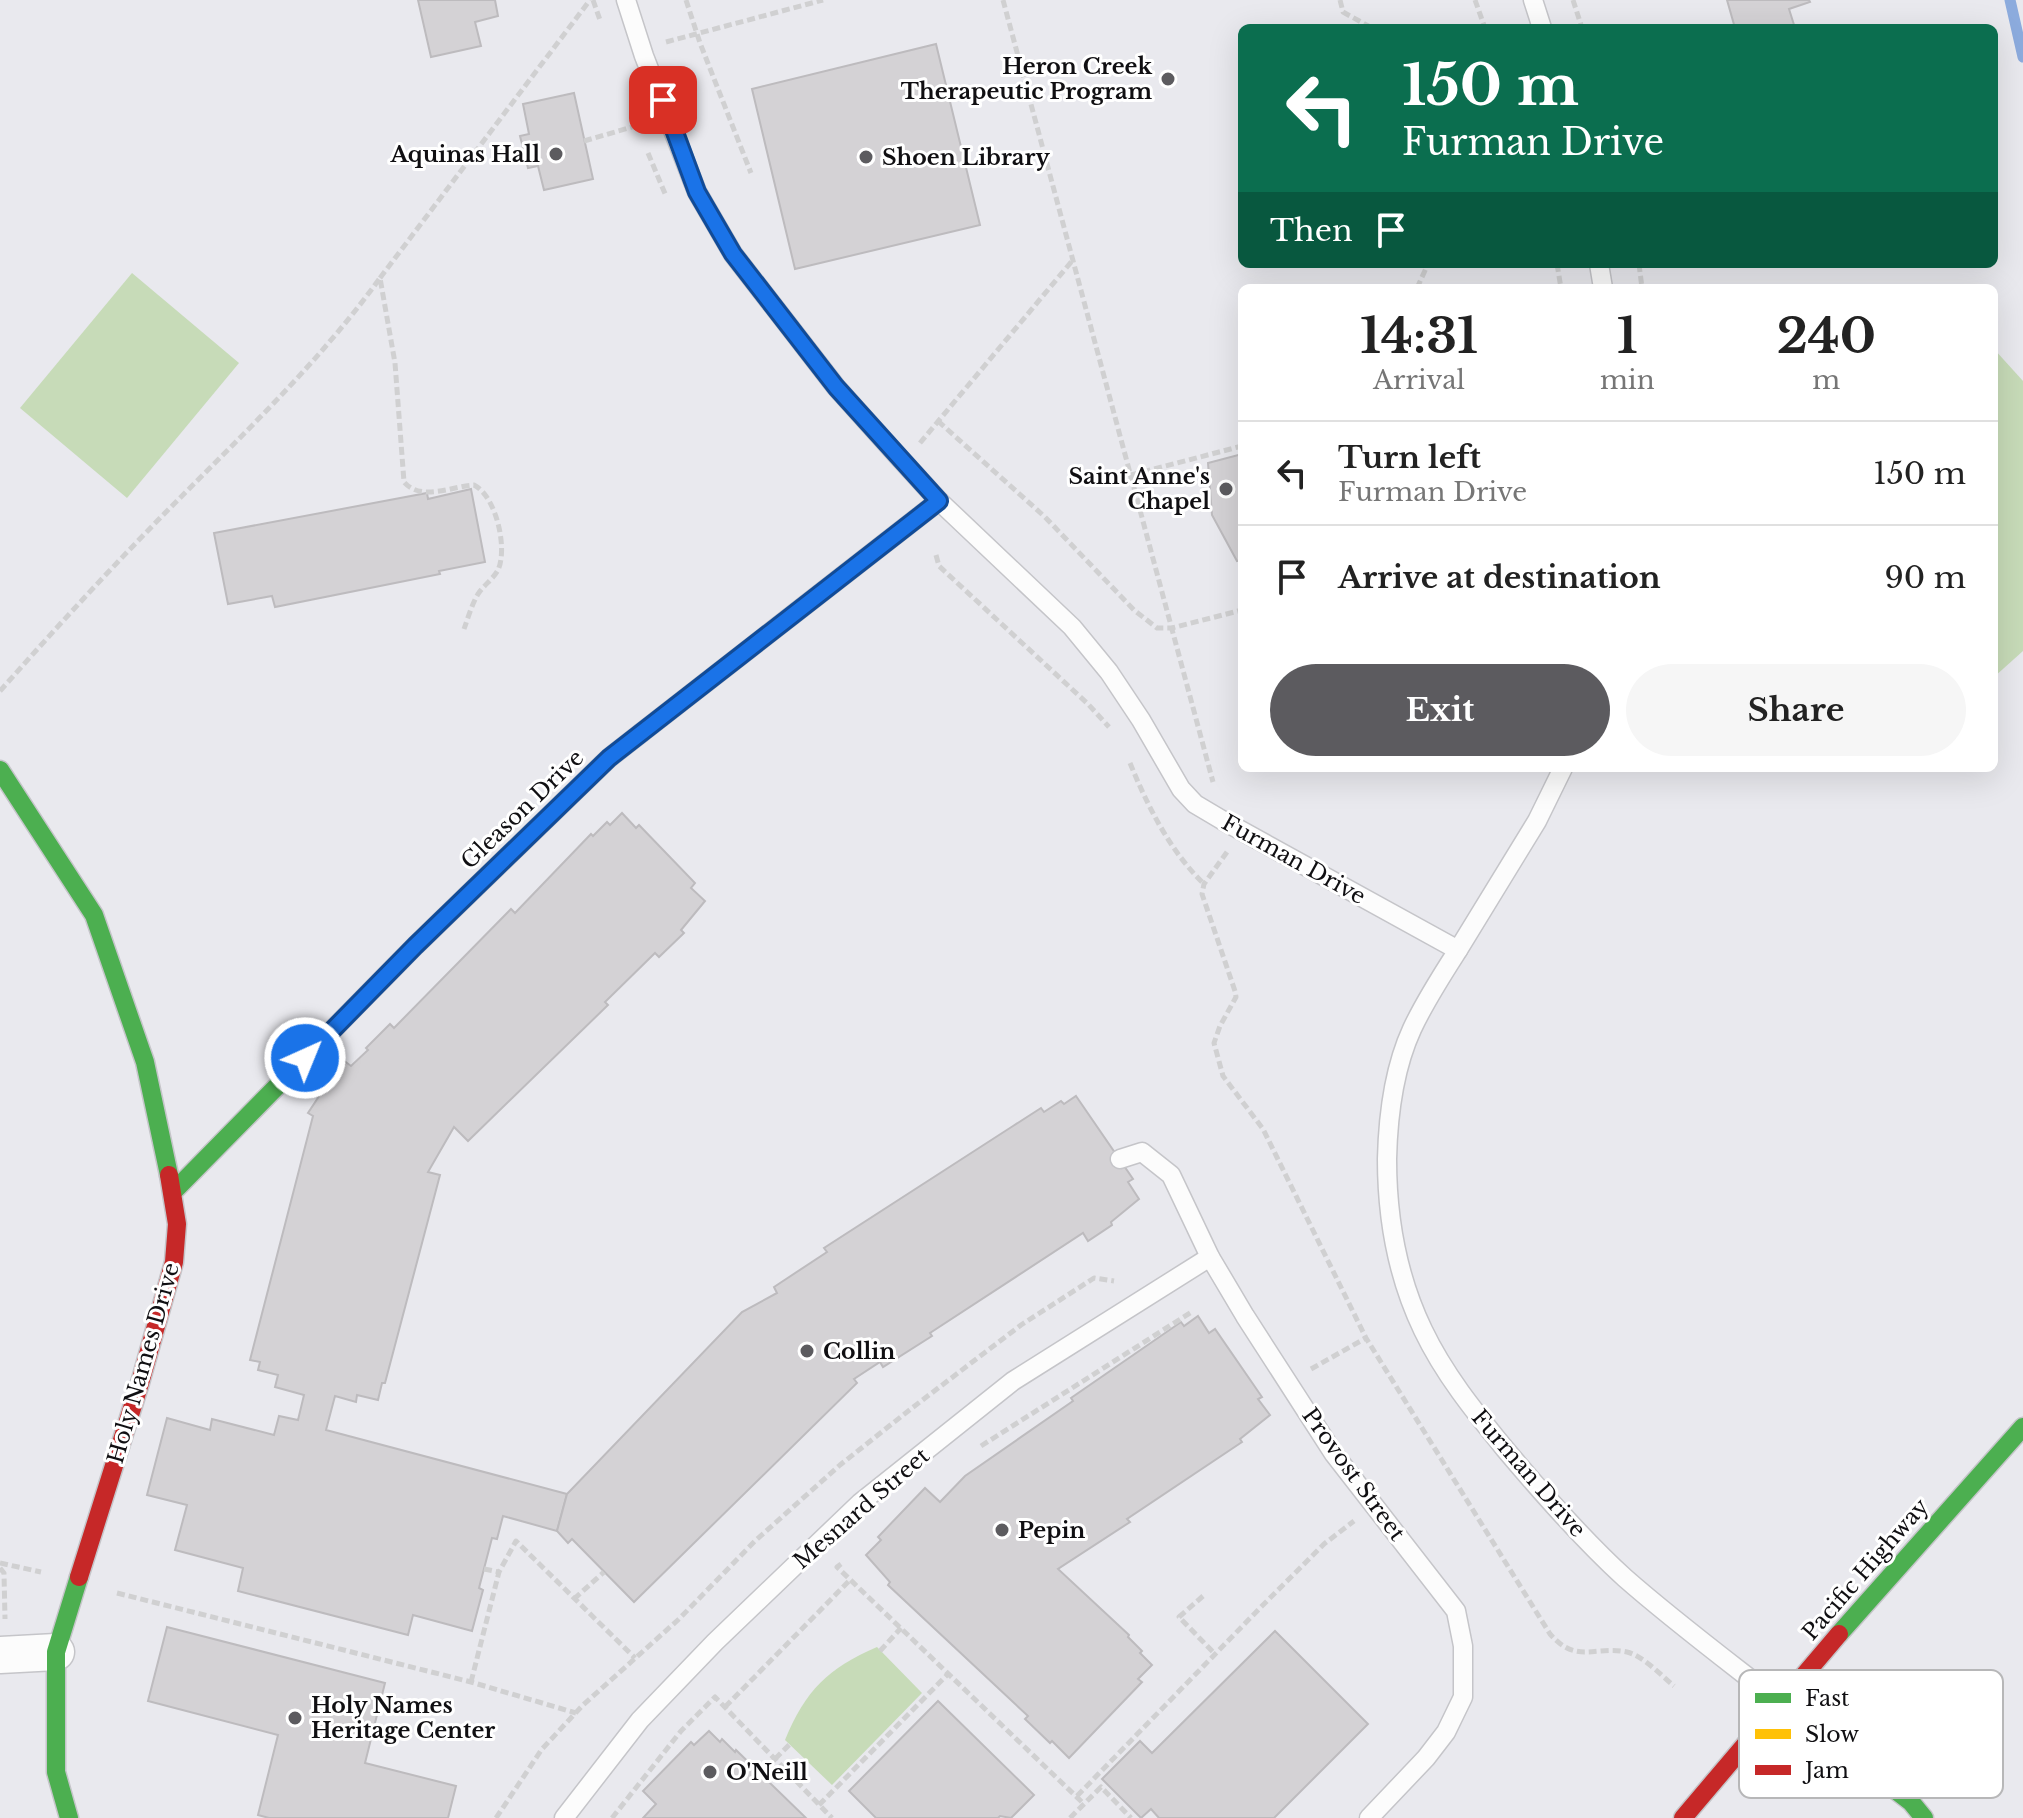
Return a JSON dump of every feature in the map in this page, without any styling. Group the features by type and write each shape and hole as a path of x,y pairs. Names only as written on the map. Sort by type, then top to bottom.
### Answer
{"street":[{"name":"Gleason Drive","path":"173,1192 415,946 609,758 939,501"},
{"name":"Holy Names Drive","path":"0,770 94,915 145,1062 177,1224 174,1262 140,1383 56,1652 56,1772 69,1818"},
{"name":"Pacific Highway","path":"1810,1670 2023,1427"},
{"path":"3,1639 56,1652"},
{"name":"Pacific Highway","path":"1683,1818 1739,1753"},
{"path":"1906,1798 1924,1818"}],"lane":[{"name":"Furman Drive","path":"626,0 644,56 697,192 733,254 836,387 939,501 1072,627 1109,672 1181,789 1195,804 1458,950 1434,986 1411,1031 1390,1112 1387,1168 1391,1227 1401,1271 1421,1327 1442,1367 1474,1412 1533,1483 1624,1577 1741,1670"},
{"path":"1533,0 1541,24"},
{"path":"1458,950 1537,821 1561,772"},
{"name":"Provost Street","path":"1120,1159 1142,1152 1171,1175 1210,1257 1334,1454 1456,1611 1465,1669 1463,1697 1446,1732 1426,1758 1369,1818"},
{"name":"Mesnard Street","path":"564,1818 647,1712 860,1503 1013,1381 1210,1257"}],"path":[{"path":"0,691 107,572 283,393 356,310 590,0"},
{"path":"686,0 751,173"},
{"path":"664,43 823,0"},
{"path":"1003,0 1213,783"},
{"path":"1340,0 1343,12 1365,24"},
{"path":"1475,0 1484,24"},
{"path":"1573,0 1581,24"},
{"path":"584,141 639,125"},
{"path":"917,446 1072,261"},
{"path":"380,278 395,363 404,482 414,490 435,492 474,485 487,495 495,514 500,564 490,582 477,595 464,629"},
{"path":"938,421 1045,517 1134,610 1157,628 1172,628 1238,611"},
{"path":"1131,475 1238,447"},
{"path":"936,554 939,566 1088,704 1113,732"},
{"path":"1127,755 1144,797 1182,863 1204,884"},
{"path":"1229,848 1204,884 1202,894 1236,997 1216,1035 1218,1065 1230,1088 1255,1115 1263,1129 1347,1305 1366,1338 1558,1643 1577,1653 1631,1653 1674,1686"},
{"path":"971,1452 1193,1311"},
{"path":"1288,1382 1366,1338"},
{"path":"1077,1796 1324,1544 1374,1509"},
{"path":"471,1682 499,1572 516,1541 635,1658"},
{"path":"847,1557 837,1567 1084,1804"},
{"path":"0,1566 77,1581 471,1682 576,1713"},
{"path":"0,1566 4,1573 3,1639"},
{"path":"484,1569 499,1572"},
{"path":"574,1599 604,1572"},
{"path":"725,1707 850,1580"},
{"path":"1203,1596 1179,1617 1215,1654"},
{"path":"880,1651 901,1628"},
{"path":"819,1805 948,1674"},
{"path":"612,1818 681,1731 715,1697 832,1818"},
{"path":"775,1759 790,1744"},
{"path":"1070,1818 1101,1787 1131,1818"}],"green space":[{"path":"132,273 239,363 127,498 20,408"},
{"path":"1998,353 2023,381 2023,651 1998,673"},
{"path":"877,1647 922,1693 832,1785 785,1740 801,1708 820,1683 845,1664"}],"building":[{"path":"418,0 495,0 498,16 475,22 481,46 431,57"},
{"path":"1727,0 1810,2 1789,9 1794,24 1734,24"},
{"name":"Shoen Library","path":"936,44 980,225 795,269 752,89"},
{"name":"Aquinas Hall","path":"574,93 593,179 544,190 538,166 528,168 520,136 529,134 523,104"},
{"name":"Saint Anne's Chapel","path":"1238,455 1238,561 1212,515 1208,463"},
{"path":"471,489 485,562 275,607 272,596 228,604 214,533 427,493 428,499"},
{"path":"622,813 636,828 639,825 695,883 691,888 705,901 681,930 684,933 659,957 655,953 605,1002 608,1005 468,1141 454,1127 428,1172 440,1175 378,1400 357,1395 356,1402 335,1396 326,1430 567,1494 557,1531 503,1516 497,1539 492,1538 472,1631 413,1615 408,1635 238,1591 243,1568 175,1550 187,1505 147,1495 167,1418 210,1430 212,1419 274,1435 279,1416 298,1420 304,1395 275,1387 278,1375 258,1370 260,1362 250,1360 313,1116 308,1113 343,1060 351,1066 390,1024 394,1028 511,909 515,913 591,834 593,836 607,822 610,825"},
{"name":"Collin","path":"1076,1096 1133,1179 1128,1182 1139,1199 1111,1222 1112,1225 1088,1241 1083,1233 930,1333 932,1336 883,1367 880,1362 854,1379 857,1383 634,1602 572,1539 568,1543 557,1531 567,1494 742,1312 777,1293 774,1287 827,1252 824,1248 1041,1108 1044,1112"},
{"name":"Pepin","path":"1198,1316 1209,1333 1215,1329 1262,1397 1258,1399 1270,1415 1240,1439 1242,1442 1058,1569 1129,1635 1152,1665 1138,1679 1142,1682 1069,1758 888,1585 890,1582 866,1555 881,1540 878,1537 925,1488 940,1502 965,1476 1073,1401 1071,1398 1181,1322 1184,1326"},
{"name":"Holy Names Heritage Center","path":"167,1627 385,1683 365,1763 456,1786 448,1818 269,1818 258,1815 278,1735 148,1701"},
{"path":"1275,1631 1368,1724 1274,1818 1159,1818 1151,1809 1141,1818 1102,1779 1140,1741 1152,1753"},
{"path":"938,1701 1034,1795 1011,1818 876,1818 849,1791"},
{"name":"O'Neill","path":"709,1731 720,1742 722,1739 736,1750 806,1818 643,1818 656,1804 643,1791 691,1742 694,1745"}],"waterway":[{"path":"2010,0 2023,57"}],"traffic: fast":[{"path":"173,1192 415,946 609,758 641,733"},
{"path":"0,770 94,915 145,1062 169,1175"},
{"path":"1839,1634 2023,1427"},
{"path":"69,1818 56,1772 56,1652 79,1577"},
{"path":"1906,1798 1924,1818"}],"traffic: slow":[{"path":"641,733 939,501"}],"traffic: jam":[{"path":"79,1577 174,1262 177,1224 169,1175"},
{"path":"1808,1670 1839,1634"},
{"path":"1683,1818 1739,1752"}],"place":[{"name":"Heron Creek Therapeutic Program","path":"1168,79"},
{"name":"Aquinas Hall","path":"556,154"},
{"name":"Shoen Library","path":"866,157"},
{"name":"Saint Anne's Chapel","path":"1226,489"},
{"name":"Collin","path":"807,1351"},
{"name":"Pepin","path":"1002,1530"},
{"name":"Holy Names Heritage Center","path":"295,1718"},
{"name":"O'Neill","path":"710,1772"}],"route":[{"path":"305,1058 415,946 609,758 939,501 836,387 733,254 697,192 663,100"}]}
